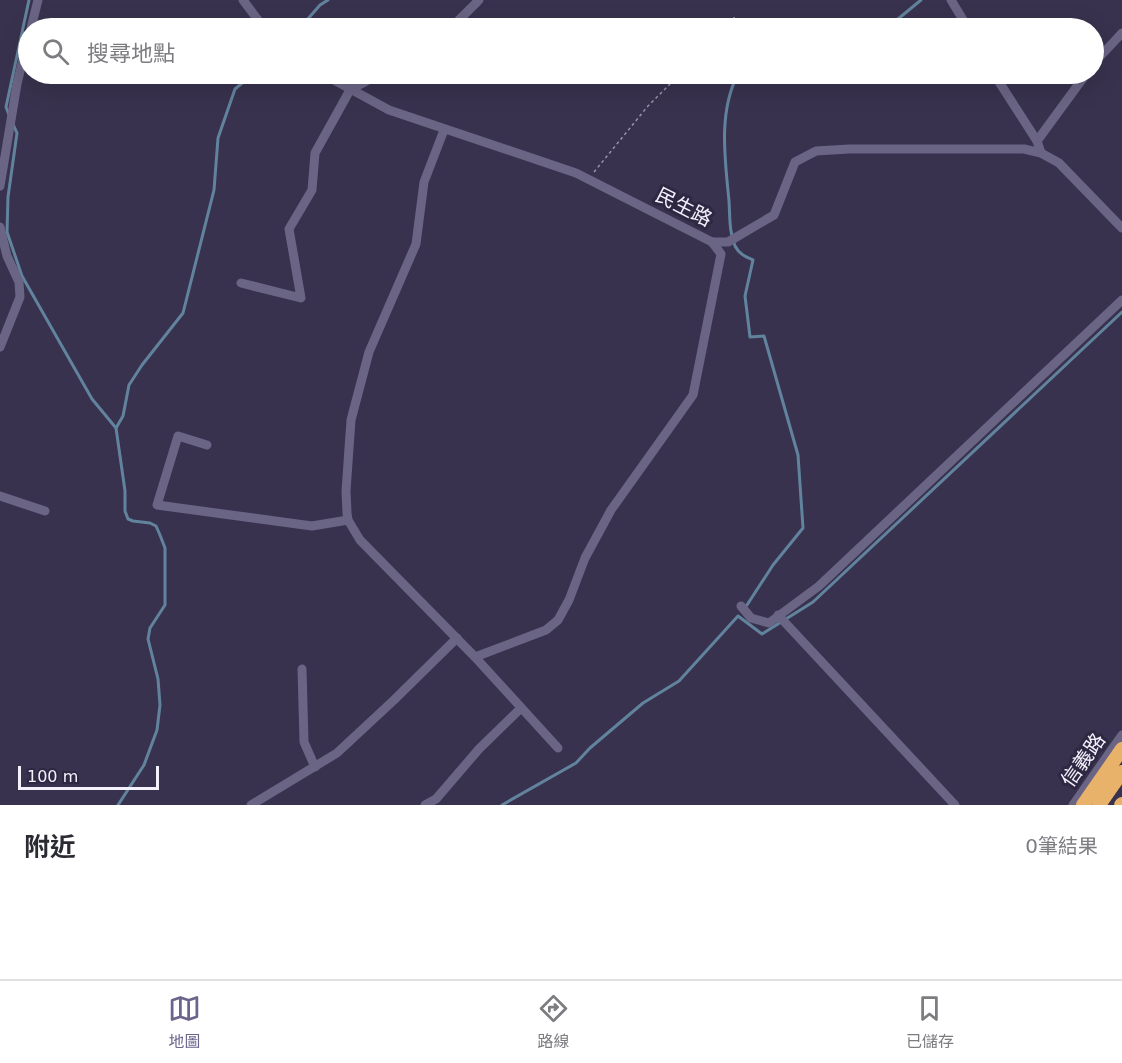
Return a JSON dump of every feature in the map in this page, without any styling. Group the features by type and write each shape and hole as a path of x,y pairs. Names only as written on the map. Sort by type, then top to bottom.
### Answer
{"highway":[{"path":"1083,805 1122,750"},
{"path":"1099,805 1122,772"}],"street":[{"path":"34,18 38,0"},
{"path":"243,0 256,18"},
{"path":"462,18 479,0"},
{"path":"951,0 962,18"},
{"path":"1104,52 1122,33"},
{"path":"0,186 18,80"},
{"name":"民生路","path":"340,84 389,110 576,173 712,242 728,242 774,215 795,162 816,151 849,149 1024,149 1041,153 1059,163 1122,228"},
{"path":"241,283 302,298 289,229 312,190 315,153 350,90 361,84"},
{"path":"1000,84 1037,141 1041,153"},
{"path":"1037,141 1079,84"},
{"path":"444,130 424,182 416,244 369,352 351,420 346,490 348,520 360,540 475,657 558,748"},
{"path":"0,227 7,256 19,282 20,297 0,347"},
{"path":"475,657 546,630 558,620 569,600 585,558 610,510 693,395 721,254 712,242"},
{"path":"741,606 751,618 769,624 819,586 1122,300"},
{"path":"207,444 178,436 157,505 312,526 348,520"},
{"path":"0,496 45,512"},
{"path":"778,615 955,805"},
{"path":"251,805 337,753 457,639"},
{"path":"302,669 304,742 315,767"},
{"path":"424,805 436,799 479,749 521,708"},
{"name":"信義路","path":"1073,805 1122,735"}],"path":[{"path":"588,179 648,106 670,84"}],"waterway":[{"path":"25,18 29,0"},
{"path":"309,18 328,0"},
{"path":"899,18 921,0"},
{"path":"9,115 6,107 18,51"},
{"path":"118,805 144,765 157,730 160,705 158,679 148,639 150,628 165,605 165,548 156,526 128,519 125,511 125,491 116,428 123,416 129,385 183,313 214,190 218,138 235,89 241,84"},
{"path":"734,84 728,104 724,136 731,230 737,249 753,260 745,296 750,337 764,336 798,455 803,528 773,565 747,605"},
{"path":"13,124 17,133 8,197 7,232 22,276 92,399 116,428"},
{"path":"502,805 576,763 590,748 643,703 679,681 738,616 762,634 813,602 1122,312"}]}
